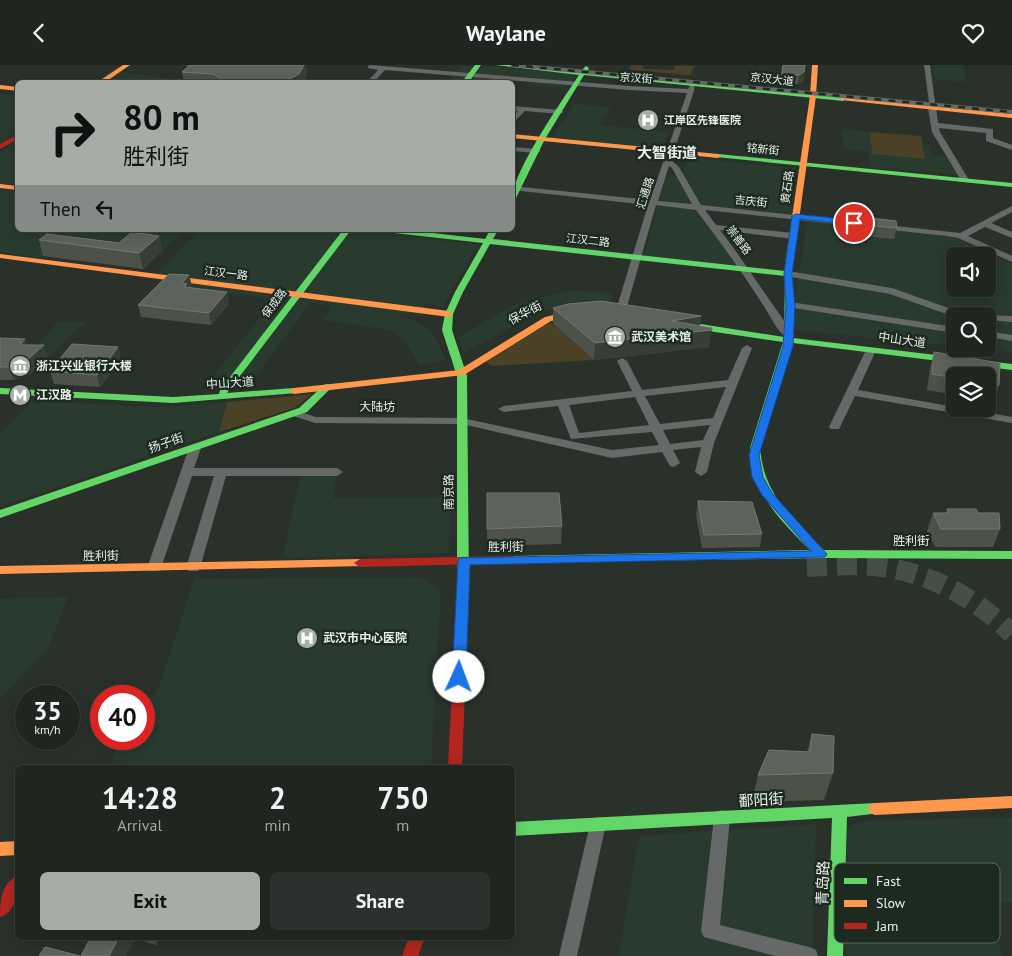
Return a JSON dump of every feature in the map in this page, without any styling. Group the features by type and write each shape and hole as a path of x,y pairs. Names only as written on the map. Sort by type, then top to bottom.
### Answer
{"street":[{"path":"104,80 127,65"},
{"path":"467,79 478,65"},
{"name":"京汉大道","path":"499,65 692,87 813,93"},
{"name":"京汉大道","path":"554,65 583,75 813,93 932,105 1012,116"},
{"name":"黄石路","path":"815,65 813,93 788,274 790,305 789,338 755,448 755,469 767,495 821,554"},
{"path":"928,65 936,132 965,180"},
{"path":"370,67 467,79 583,75"},
{"path":"372,80 383,68"},
{"path":"515,190 542,139 583,75"},
{"path":"0,87 15,89"},
{"name":"汇通路","path":"627,313 638,258 653,202 692,87"},
{"name":"京汉大道","path":"932,105 1012,109"},
{"path":"515,108 560,111"},
{"path":"515,118 523,109"},
{"path":"935,125 990,131 989,139 1012,148"},
{"name":"铭新街","path":"515,136 669,157 803,166 1012,185"},
{"path":"0,147 15,138"},
{"path":"515,149 536,151"},
{"name":"崇善路","path":"669,157 698,207 746,270 789,338"},
{"path":"0,186 15,188"},
{"name":"吉庆街","path":"515,192 653,202 947,233 961,236 1012,259"},
{"path":"961,236 1012,209"},
{"path":"985,223 1012,235"},
{"path":"714,227 793,236"},
{"name":"保成路","path":"223,392 345,232"},
{"name":"江汉二路","path":"420,232 788,274"},
{"name":"南京路","path":"455,765 464,561 462,421 460,371 447,330 449,313 459,291 493,232"},
{"name":"江汉一路","path":"0,256 449,313"},
{"path":"788,274 892,291 946,310"},
{"path":"790,305 946,329"},
{"name":"保华街","path":"460,371 544,317 563,311 585,310"},
{"path":"608,311 627,313"},
{"path":"996,318 1012,319"},
{"path":"678,321 789,338"},
{"name":"中山大道","path":"789,338 808,335 1012,358"},
{"path":"996,335 1012,338"},
{"name":"中山大道","path":"789,338 1012,367"},
{"path":"701,472 716,421 747,347"},
{"path":"835,427 871,350"},
{"path":"622,361 674,463"},
{"name":"中山大道","path":"0,391 173,401 460,371"},
{"path":"504,409 733,383"},
{"name":"中山大道","path":"0,384 173,395 326,385"},
{"name":"扬子街","path":"0,513 303,410 326,385"},
{"path":"851,392 1012,420"},
{"path":"562,402 576,437 716,421"},
{"name":"大陆坊","path":"294,413 315,420 462,421 612,454 708,443"},
{"path":"154,569 195,448"},
{"path":"187,472 337,471"},
{"path":"193,568 220,472"},
{"name":"胜利街","path":"0,571 821,554 1012,555"},
{"path":"490,561 521,569 536,570 719,568"},
{"name":"鄱阳街","path":"515,829 1012,802"},
{"name":"青岛路","path":"838,863 840,811"},
{"path":"722,817 710,931 809,956"},
{"path":"568,956 598,824"},
{"path":"0,849 15,848"},
{"path":"0,910 15,888"},
{"path":"410,956 416,940"},
{"name":"青岛路","path":"835,943 835,956"}],"shaded area":[{"path":"631,65 643,65 645,69 673,70 676,65 694,66 691,75 687,75 632,70 630,69"},
{"path":"933,65 963,65 966,82 934,79"},
{"path":"461,66 482,68 484,66 563,73 571,74 575,78 568,88 528,85 531,80 484,76 481,80 451,80"},
{"path":"121,72 172,79 170,80 109,80"},
{"path":"0,93 15,95 15,133 0,143"},
{"path":"574,104 611,107 600,125 668,132 663,149 551,138"},
{"path":"842,129 921,136 922,144 930,145 931,154 948,157 959,175 870,167 869,152 843,149"},
{"path":"870,132 921,136 925,159 872,154"},
{"path":"15,141 15,185 0,183 0,152"},
{"path":"687,157 794,168 792,214 702,205 683,174"},
{"path":"668,174 677,175 693,204 658,201"},
{"path":"0,189 15,190 15,232 183,232 162,251 136,247 49,249 41,258 0,252"},
{"path":"657,205 694,208 739,266 645,256"},
{"path":"807,221 945,234 974,247 946,247 946,297 996,297 996,257 1012,264 1012,352 996,350 996,307 946,307 946,345 791,330"},
{"path":"198,232 378,232 478,244 443,307 425,304 420,317 397,314 413,320 432,331 446,360 419,365 404,340 391,330 323,320 332,306 310,303 249,386 208,388 214,375 275,299 174,287 157,274"},
{"path":"573,290 612,293 610,305 578,303 536,314 464,353 458,337 517,303"},
{"path":"59,321 85,322 48,358 24,358"},
{"path":"550,322 594,360 492,366 483,360"},
{"path":"313,394 294,408 219,432 227,402"},
{"path":"34,401 161,407 227,402 219,432 0,506 0,433"},
{"path":"301,472 337,472 333,498 451,497 449,553 283,558"},
{"name":"武汉市中心医院","path":"419,577 441,589 431,765 112,765 116,750 155,750 155,693 159,688 194,579"},
{"path":"68,597 48,648 0,698 0,599"},
{"path":"1012,817 1012,903 1000,902 1000,863 847,863 847,830 852,825 866,821"},
{"path":"816,824 813,956 619,956 639,836"},
{"path":"846,943 1000,943 1001,956 846,956"}],"building":[{"path":"190,65 304,65 299,74 288,80 223,80 213,74 182,72"},
{"path":"783,65 805,65 804,72 799,75 782,75"},
{"path":"862,217 896,221 897,228 862,225"},
{"path":"132,232 159,236 139,253 39,240 47,234 119,243"},
{"path":"169,274 189,275 182,283 187,284 184,287 227,292 209,313 138,305"},
{"path":"601,301 701,316 672,321 712,328 712,330 595,343 553,308 568,304"},
{"path":"0,338 25,339 20,345 44,345 26,361 9,367 0,367"},
{"path":"72,344 118,347 97,375 50,371"},
{"path":"934,352 946,354 946,357 964,357 1000,363 999,385 996,384 996,367 946,367 946,376 932,374"},
{"path":"487,493 559,493 562,526 487,529"},
{"path":"698,501 752,502 762,534 704,535"},
{"path":"947,509 976,509 978,513 999,513 1000,529 941,529 933,513 949,513"},
{"path":"812,734 834,736 833,773 758,775 769,750 810,752"},
{"path":"89,940 117,940 109,956 81,956"},
{"path":"45,947 80,956 39,956"}],"tunnel":[{"path":"807,567 865,565 912,573 966,597 1012,634"}],"railway":[{"path":"512,65 1012,112"}],"traffic: fast":[{"path":"466,80 478,65"},
{"path":"499,65 843,99"},
{"path":"515,192 542,139 586,68"},
{"path":"718,156 1012,185"},
{"path":"223,392 345,232"},
{"path":"403,232 788,274"},
{"path":"463,588 462,376 447,330 449,314 459,292 493,232"},
{"path":"789,264 788,346 755,448 756,465 761,480 776,507 821,554"},
{"path":"688,325 815,344 1012,367"},
{"path":"0,514 303,410 327,387"},
{"path":"0,391 173,400 294,391"},
{"path":"513,560 821,554 1012,555"},
{"path":"515,829 875,809"},
{"path":"838,863 840,811"},
{"path":"835,943 835,956"}],"traffic: slow":[{"path":"104,80 127,65"},
{"path":"789,264 813,96 815,65"},
{"path":"0,87 15,89"},
{"path":"843,99 1012,116"},
{"path":"515,136 718,156"},
{"path":"0,186 15,188"},
{"path":"0,256 449,314"},
{"path":"294,391 461,373 548,319 575,313"},
{"path":"0,570 360,563"},
{"path":"875,809 1012,802"},
{"path":"0,849 15,848"}],"traffic: jam":[{"path":"0,147 15,138"},
{"path":"360,563 513,560"},
{"path":"455,765 463,588"},
{"path":"0,910 15,888"},
{"path":"410,956 416,940"}],"place":[{"name":"江岸区先锋医院","path":"648,120"},
{"name":"武汉美术馆","path":"615,337"},
{"name":"浙江兴业银行大楼","path":"20,366"},
{"name":"江汉路","path":"20,395"},
{"name":"武汉市中心医院","path":"307,638"}],"district":[{"name":"大智街道","path":"667,153"}],"route":[{"path":"459,677 464,561 821,554 767,495 755,469 754,455 790,335 788,274 796,216 854,223"}]}
